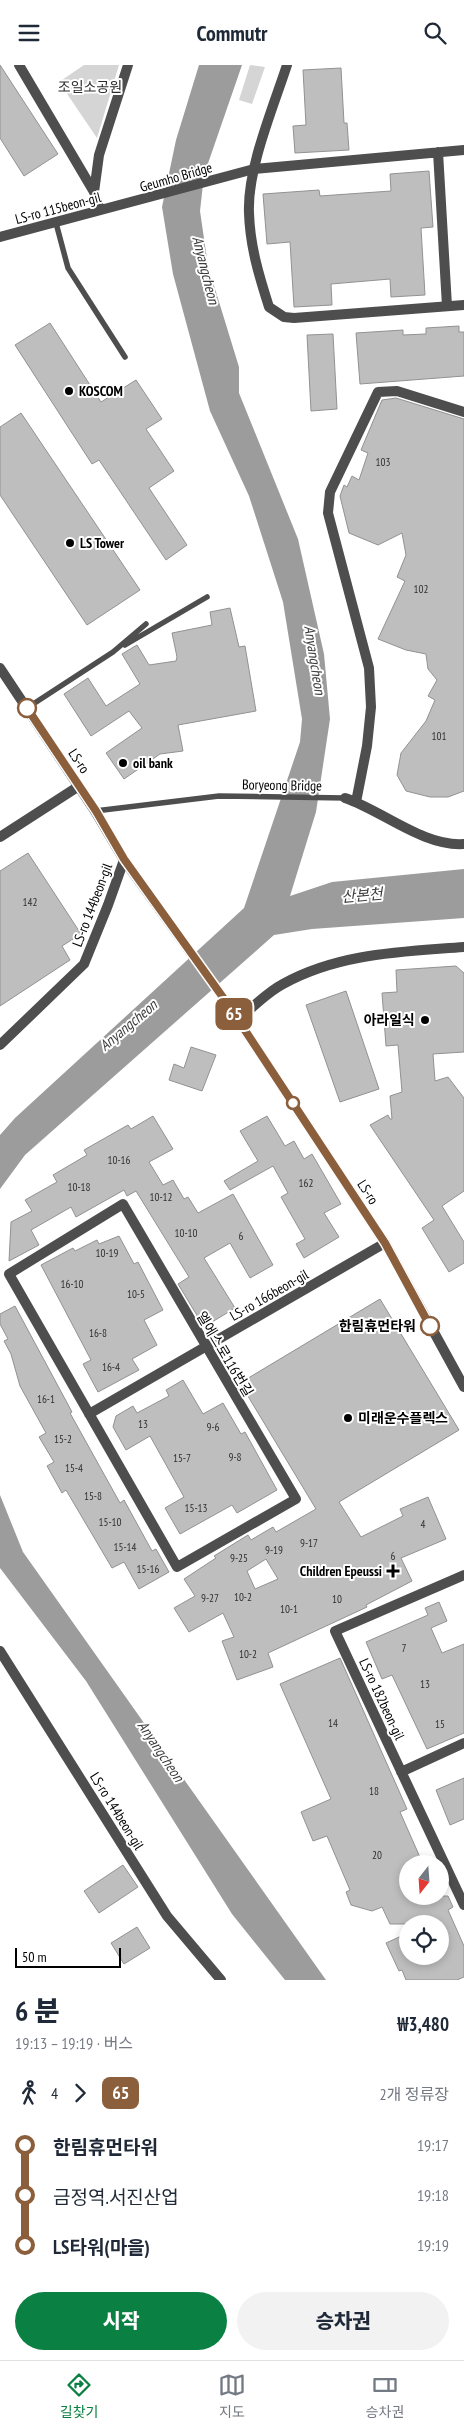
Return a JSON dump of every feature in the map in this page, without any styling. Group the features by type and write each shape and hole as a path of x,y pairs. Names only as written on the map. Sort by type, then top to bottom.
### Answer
{"street":[{"path":"19,65 94,192 100,210"},
{"path":"94,192 99,155 128,65"},
{"path":"286,65 254,169 248,212 253,256 269,307 274,312 294,318 464,305"},
{"name":"Geumho Bridge","path":"124,206 254,169 464,150"},
{"path":"438,152 447,306"},
{"name":"LS-ro 115beon-gil","path":"0,237 100,210 124,206"},
{"path":"356,802 367,746 371,707 369,669 328,513 330,492 378,392 397,391 464,413"},
{"name":"LS-ro","path":"0,668 96,811 124,859 227,1003 385,1243 464,1387"},
{"path":"0,837 79,786"},
{"path":"345,798 440,843 464,844"},
{"name":"LS-ro 144beon-gil","path":"0,1045 84,964 124,859"},
{"path":"238,1020 283,984 333,962 371,954 464,947"},
{"name":"엘에스로116번길","path":"122,1204 296,1499 177,1567 88,1414 9,1274 122,1204"},
{"name":"LS-ro 166beon-gil","path":"88,1414 206,1348 385,1243"},
{"name":"LS-ro 182beon-gil","path":"463,1577 335,1631 464,1905"},
{"name":"LS-ro 144beon-gil","path":"0,1651 167,1916 221,1980"},
{"path":"401,1772 464,1743"}],"lane":[{"path":"56,223 68,269 126,357"},
{"path":"27,708 113,652 208,597"},
{"path":"113,652 146,623"},
{"name":"Boryeong Bridge","path":"96,811 219,796 345,798"}],"green space":[{"name":"조일소공원","path":"84,65 119,65 97,138 59,82"},
{"path":"250,65 265,67 252,104 239,100"}],"water":[{"path":"199,65 242,65 204,175 200,211 208,266 239,367 239,393 298,539 324,654 330,719 316,812 290,896 332,882 464,869 464,918 312,929 274,935 25,1155 0,1189 0,1135 15,1118 244,908 300,742 302,719 283,602 249,496 210,411 173,274 162,207 176,140"},
{"name":"Anyangcheon","path":"0,1495 23,1552 326,1980 285,1980 232,1914 86,1681 0,1568"}],"building":[{"path":"0,65 58,154 24,176 0,138"},
{"path":"341,68 344,123 347,123 349,150 295,153 293,126 306,125 303,70"},
{"path":"429,171 433,227 421,228 425,295 391,297 390,279 331,284 332,305 294,307 290,242 267,244 263,194 319,190 320,196 391,191 390,174"},
{"name":"KOSCOM","path":"50,323 101,402 136,380 162,419 146,429 174,471 149,488 187,545 166,560 99,460 92,464 15,345"},
{"path":"459,326 459,332 464,332 464,376 360,384 356,333 403,330 403,335 426,334 426,328"},
{"path":"333,334 337,409 311,411 307,335"},
{"path":"396,398 464,419 464,791 448,797 430,797 406,791 397,775 401,753 426,721 435,700 428,696 437,680 428,669 426,654 406,650 378,639 405,581 397,577 406,555 402,533 378,545 349,533 340,496 344,485 347,487 352,476 359,480 368,453 361,450 382,400"},
{"name":"LS Tower","path":"21,413 140,590 87,625 0,495 0,427"},
{"path":"230,608 239,647 245,646 256,711 178,725 183,751 160,754 124,779 106,753 142,728 129,711 91,736 64,694 88,678 106,706 140,684 122,654 137,645 149,665 176,661 177,657 172,633 212,625 210,612"},
{"path":"28,853 81,934 62,946 70,960 0,1006 0,871"},
{"path":"456,966 464,973 464,1052 433,1054 435,1081 448,1077 464,1098 464,1191 442,1206 464,1242 464,1263 449,1272 422,1228 434,1220 370,1125 388,1115 392,1119 390,1096 402,1092 398,1045 386,1046 382,993 397,992 396,970"},
{"path":"346,991 379,1089 340,1102 306,1005"},
{"path":"191,1047 216,1055 202,1091 169,1080 174,1064 184,1068"},
{"path":"153,1116 173,1149 149,1162 163,1185 173,1180 184,1199 188,1197 198,1213 233,1194 273,1265 250,1278 230,1243 204,1258 235,1308 204,1327 178,1284 189,1277 136,1191 127,1196 124,1190 76,1217 71,1207 31,1230 39,1245 9,1261 11,1222 32,1211 25,1200 57,1182 53,1175 87,1155 84,1150 128,1125 131,1129"},
{"path":"267,1116 285,1146 294,1141 304,1159 312,1154 341,1204 324,1213 339,1237 304,1258 296,1244 305,1239 281,1197 288,1193 273,1166 230,1190 224,1181 258,1161 240,1131"},
{"path":"119,1236 134,1264 138,1262 163,1310 144,1320 157,1345 132,1359 139,1370 98,1392 83,1364 91,1360 41,1265 73,1248 75,1251 97,1240 99,1244"},
{"path":"380,1299 459,1430 339,1502 361,1537 403,1516 400,1509 428,1497 446,1539 401,1558 412,1581 366,1605 367,1607 268,1653 273,1667 237,1680 222,1641 234,1637 223,1613 189,1632 174,1608 195,1596 184,1579 216,1558 214,1556 248,1535 251,1540 273,1527 276,1532 316,1509 240,1383","holes":["266,1559 278,1579 255,1589 247,1571"]},
{"path":"15,1306 72,1412 70,1413 120,1503 124,1500 152,1551 156,1549 169,1572 139,1589 124,1562 112,1568 66,1490 62,1493 47,1466 54,1462 39,1437 46,1433 20,1386 11,1354 4,1341 8,1339 0,1324 0,1314"},
{"path":"183,1380 203,1414 223,1403 241,1434 245,1432 277,1490 237,1513 232,1505 180,1534 165,1508 184,1497 150,1436 126,1450 113,1427 116,1416 133,1406 137,1413 169,1396 166,1390"},
{"path":"439,1602 447,1621 431,1628 442,1653 464,1644 464,1733 427,1749 392,1675 382,1679 366,1642 428,1615 425,1608"},
{"path":"340,1658 407,1809 400,1812 419,1855 399,1855 399,1905 449,1905 449,1898 453,1907 448,1910 464,1946 464,1977 457,1980 406,1980 402,1970 399,1971 386,1943 399,1937 399,1965 449,1965 449,1915 399,1915 399,1924 390,1924 382,1907 372,1911 351,1905 346,1892 350,1890 327,1836 313,1841 301,1812 331,1799 280,1684"},
{"path":"464,1778 464,1819 450,1825 436,1790"},
{"path":"123,1865 138,1887 99,1913 84,1891"},
{"path":"137,1927 150,1948 124,1964 111,1943"}],"bus line":[{"name":"65","path":"27,708 96,811 124,859 227,1003 385,1243 430,1326"}],"place":[{"name":"KOSCOM","path":"69,391"},
{"name":"LS Tower","path":"70,543"},
{"name":"oil bank","path":"123,763"},
{"name":"아라일식","path":"425,1020"},
{"name":"한림휴먼타워","path":"430,1326"},
{"name":"미래운수플렉스","path":"348,1418"},
{"name":"Children Epeussi","path":"393,1571"}],"water label":[{"name":"산본천","path":"362,895"}]}
